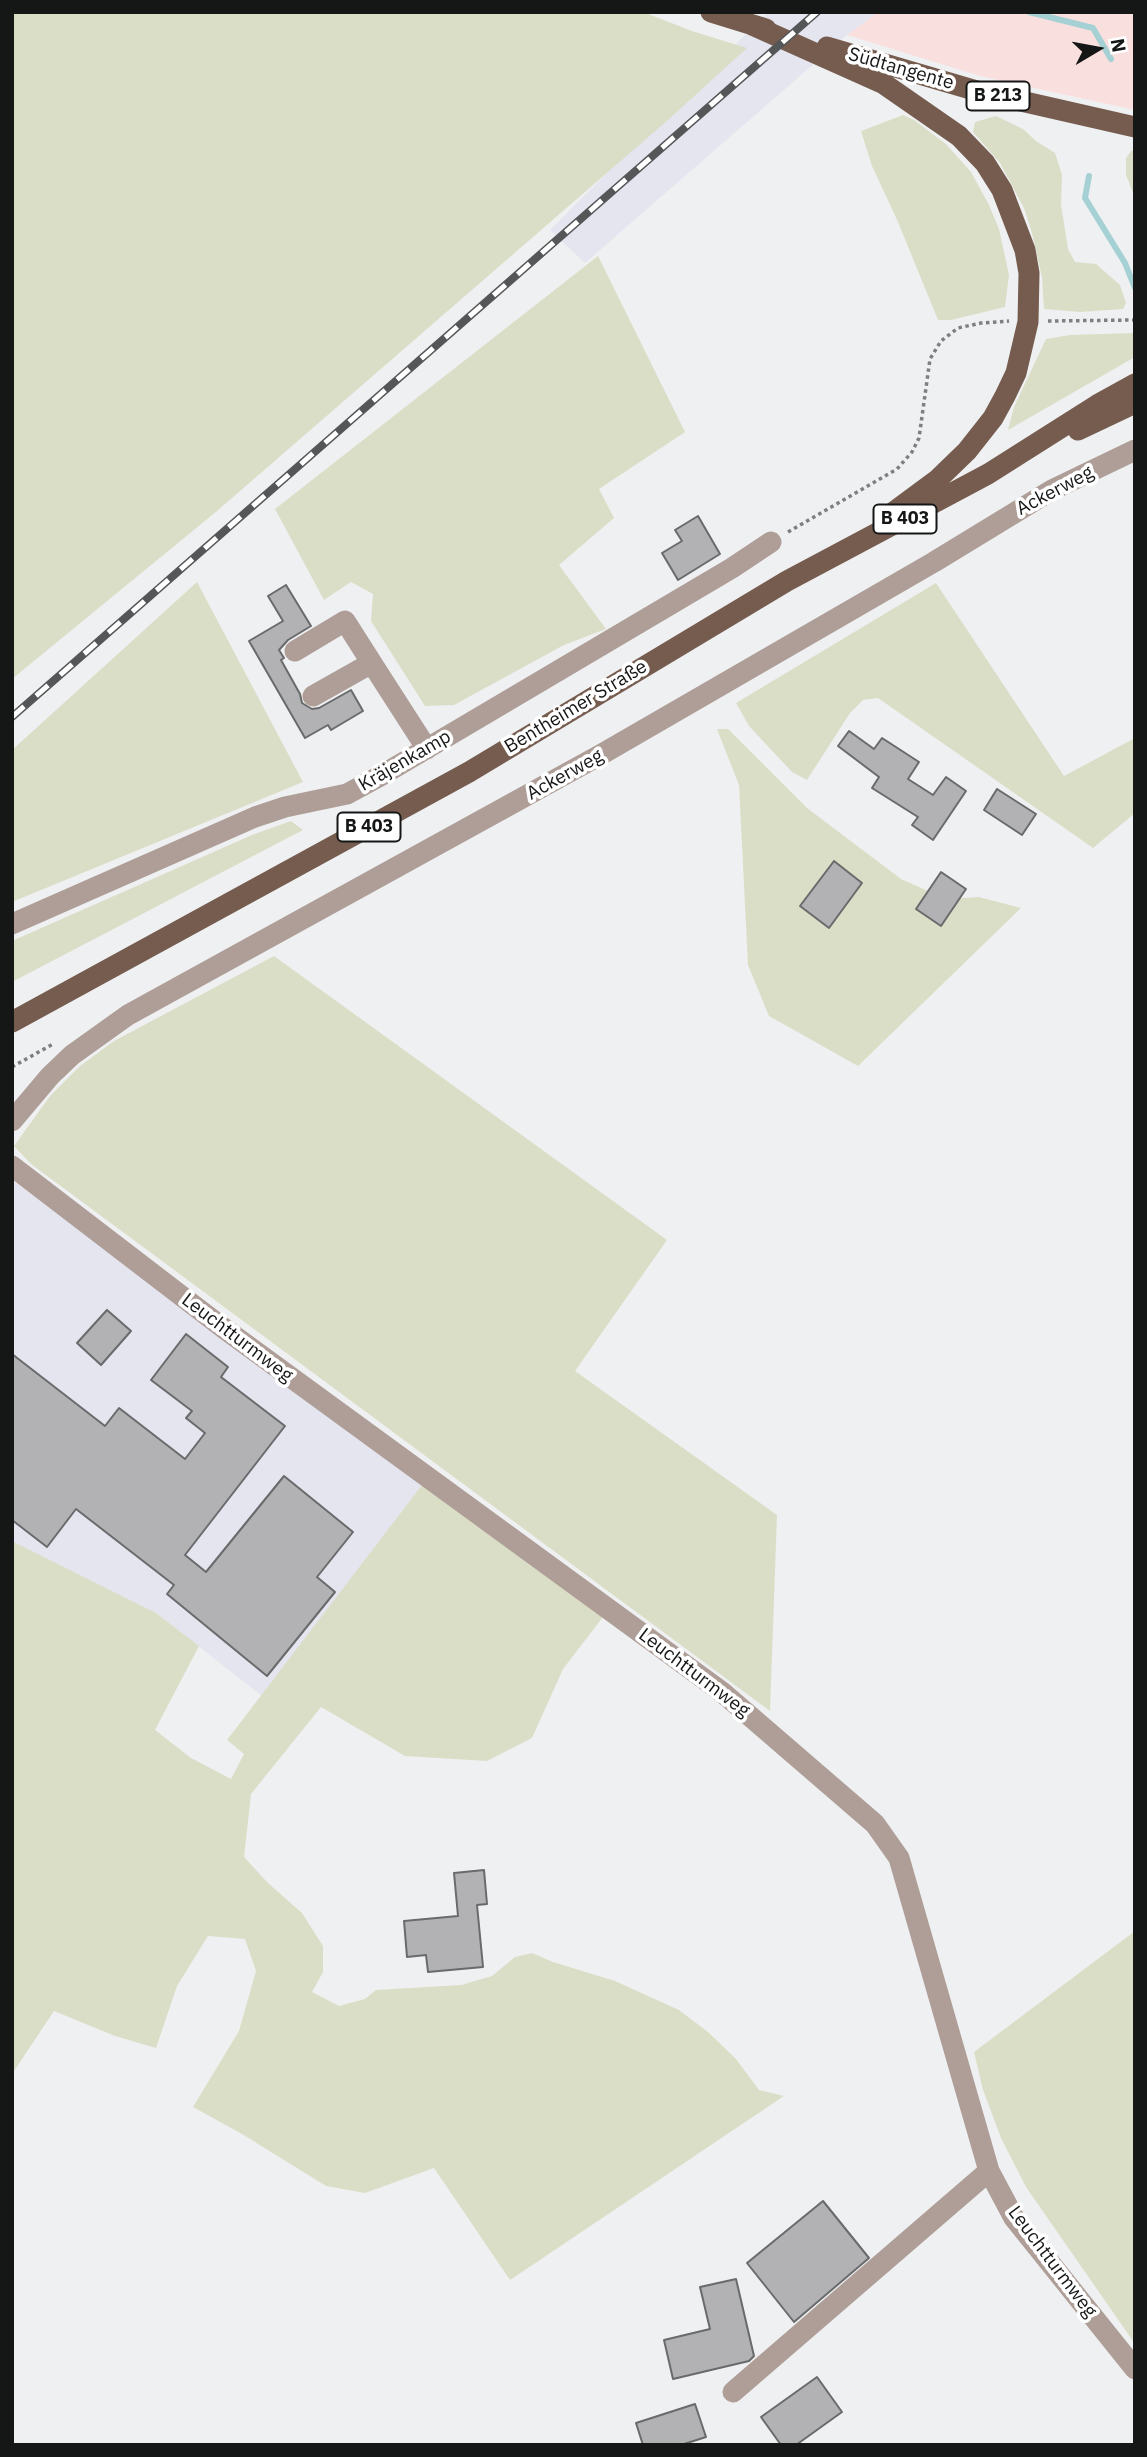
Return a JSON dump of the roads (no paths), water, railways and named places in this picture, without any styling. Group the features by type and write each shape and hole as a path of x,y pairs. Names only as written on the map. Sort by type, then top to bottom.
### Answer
{"main road":[{"path":"711,12 859,65 933,116 959,136 985,163 1002,190 1026,250 1030,303 1024,346 1016,373 993,418 967,451 937,481 821,564"},
{"name":"Südtangente","path":"859,65 1135,127"},
{"name":"Bentheimer Straße","path":"12,1022 469,772 787,581 988,474 1135,384"},
{"path":"988,474 1135,403"}],"street":[{"name":"Ackerweg","path":"12,1121 50,1076 72,1055 128,1015 602,754 934,562 1052,490 1135,450"},
{"name":"Kräjenkamp","path":"12,924 256,817 285,807 347,793 427,749 732,568 771,542"},
{"path":"295,651 345,621 427,749"},
{"path":"313,696 368,665 373,665"},
{"name":"Leuchtturmweg","path":"12,1166 222,1327 722,1692 875,1824 899,1857 989,2171 1014,2218 1135,2369"},
{"path":"733,2392 989,2171"}],"waterway":[{"path":"1029,12 1093,28 1111,59"},
{"path":"1089,176 1085,198 1125,263 1135,288"}],"railway":[{"path":"12,717 817,12"}]}
